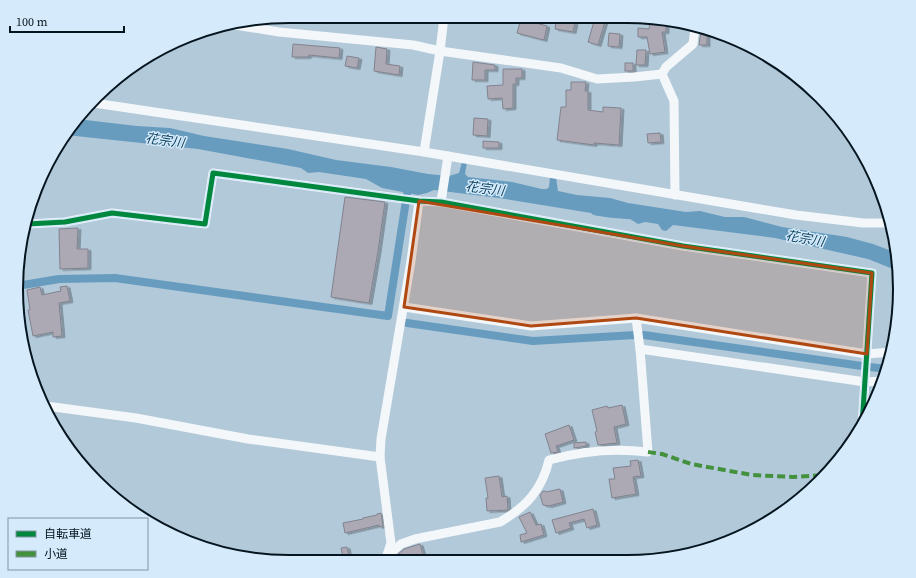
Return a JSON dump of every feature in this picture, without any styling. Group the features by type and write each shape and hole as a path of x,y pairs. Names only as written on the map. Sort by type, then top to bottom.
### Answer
{"street":[{"path":"424,152 443,23"},
{"path":"245,27 279,32 413,45 561,68 597,78 634,77 662,74"},
{"path":"662,74 666,67 694,44 695,32"},
{"path":"662,74 674,101 675,195"},
{"path":"99,104 424,152 447,159 796,215 863,223 885,223"},
{"path":"441,199 447,159"},
{"path":"31,224 65,222 112,213 205,224 213,173 419,201 441,199 683,246 872,273 863,412"},
{"path":"387,555 391,543 380,457 384,420 404,307 419,201"},
{"path":"404,307 531,326 636,318 867,354 885,353"},
{"path":"390,555 401,544 415,539 500,522 511,516 537,491 548,460 564,456 597,452 630,450 648,452 640,349 636,318"},
{"path":"640,349 865,382 877,381"},
{"path":"50,407 136,418 248,439 380,457"}],"highlighted area":[{"path":"419,201 683,246 872,273 867,354 636,318 531,326 404,307"}],"water":[{"name":"花宗川","path":"84,120 170,128 204,136 288,149 336,160 391,167 428,174 449,176 459,173 462,162 467,162 465,174 468,177 512,182 547,189 549,187 550,177 556,177 558,191 577,195 610,198 628,203 686,212 700,211 725,217 744,217 782,227 847,237 890,250 892,269 868,259 775,238 673,225 666,231 662,230 658,224 645,222 638,224 630,219 593,215 591,213 499,198 434,190 418,195 382,188 366,179 319,172 308,173 301,168 198,149 72,136"}],"building":[{"path":"520,23 536,23 547,26 544,40 517,33"},
{"path":"556,23 575,23 573,32 555,29"},
{"path":"594,23 605,23 598,45 588,42"},
{"path":"650,24 666,26 666,32 662,32 665,52 650,54 647,37 638,37 638,28 649,29"},
{"path":"609,33 620,34 619,47 608,46"},
{"path":"701,33 707,35 707,45 699,45"},
{"path":"293,44 340,48 339,58 309,55 308,57 292,57"},
{"path":"376,47 387,49 386,64 400,66 399,75 374,71"},
{"path":"637,50 646,50 645,65 636,65"},
{"path":"347,56 359,58 357,68 345,66"},
{"path":"473,62 495,65 495,70 485,70 485,80 472,80"},
{"path":"625,63 633,63 633,71 625,71"},
{"path":"503,69 522,69 522,78 516,78 516,84 513,84 513,108 503,109 502,98 488,99 487,86 503,85"},
{"path":"571,82 586,82 585,91 588,91 588,110 603,112 603,107 621,108 619,145 594,143 594,145 557,140 561,107 566,107 566,90 571,90"},
{"path":"474,118 488,119 487,136 473,135"},
{"path":"660,133 661,142 648,143 647,134"},
{"path":"483,141 499,142 499,148 483,148"},
{"path":"345,197 385,202 369,303 331,297"},
{"path":"78,228 77,249 88,249 88,268 60,269 59,229"},
{"path":"67,286 70,301 59,303 62,336 53,337 53,332 33,336 28,310 30,310 27,290 40,287 42,295 61,291 60,287"},
{"path":"622,405 626,424 614,427 617,443 598,445 595,432 597,431 592,410 607,406 608,408"},
{"path":"569,425 574,440 556,446 558,452 551,453 545,434"},
{"path":"586,442 586,446 574,448 574,443"},
{"path":"638,460 641,476 633,477 636,494 612,498 609,479 615,479 613,468 631,466 630,461"},
{"path":"499,476 502,497 507,496 508,510 487,511 486,498 488,498 485,478"},
{"path":"560,489 563,502 549,506 543,505 540,495 543,491 546,492"},
{"path":"593,509 597,525 587,528 584,519 569,523 571,528 556,533 552,520"},
{"path":"530,512 536,525 541,524 544,535 521,542 520,535 527,533 519,517"},
{"path":"381,513 383,526 379,527 379,525 345,533 343,523 363,519"},
{"path":"420,544 423,554 397,555 404,549"},
{"path":"347,547 349,555 343,555 341,548"}],"waterway":[{"path":"23,285 59,279 115,278 388,316 407,194"},
{"path":"407,323 533,341 635,335"},
{"path":"644,335 862,366"},
{"path":"870,367 881,368"}],"marked path":[{"path":"648,452 662,454 691,464 752,475 793,477 816,475"}],"cycle path":[{"path":"31,224 65,222 112,213 205,224 213,173 419,201 441,202 683,246 872,273 863,412"}]}
